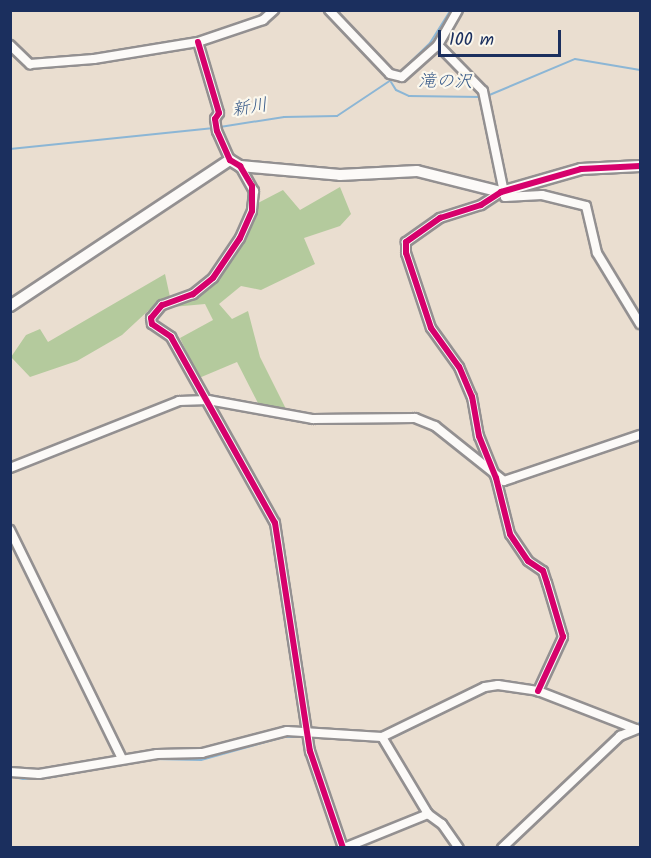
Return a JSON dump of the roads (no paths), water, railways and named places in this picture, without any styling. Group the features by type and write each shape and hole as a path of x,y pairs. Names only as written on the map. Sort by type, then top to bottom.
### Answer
{"street":[{"path":"10,45 30,64 43,64 198,42 263,20 274,10"},
{"path":"329,10 392,74 402,77 438,45 458,10"},
{"path":"198,42 219,113 216,127 230,160 240,166 340,175 417,171 501,192"},
{"path":"438,45 483,91 487,101 501,192 505,197 542,195 586,206 597,253 636,307 640,324"},
{"path":"10,306 230,160"},
{"path":"240,166 254,191 252,211 240,238 213,278 193,294 162,305 151,318 152,324 171,337 275,523 310,751 344,848 428,814"},
{"path":"538,691 562,637 543,572 528,561 510,534 496,478 479,436 472,397 459,367 430,328 406,253 406,242 440,218 481,205 501,192 581,169 640,166"},
{"path":"10,468 179,401 207,400 314,419 415,418 435,426 496,478 504,481 640,435"},
{"path":"10,530 122,759"},
{"path":"10,772 39,774 122,759 202,753 287,731 383,740 485,687 512,684 538,691 638,728"},
{"path":"502,848 620,736 638,728"},
{"path":"383,740 428,814 442,824 459,848"}],"waterway":[{"name":"新川","path":"398,74 430,43 451,10"},
{"name":"滝の沢","path":"487,96 575,59 640,70"},
{"name":"新川","path":"220,127 284,117 337,116 394,78"},
{"name":"滝の沢","path":"391,82 396,90 409,96 481,97"},
{"name":"新川","path":"10,149 214,128"},
{"path":"388,740 488,691 499,689"},
{"path":"10,776 23,779 52,777 154,759 201,760 284,737 304,737"},
{"path":"314,737 382,741"}]}
